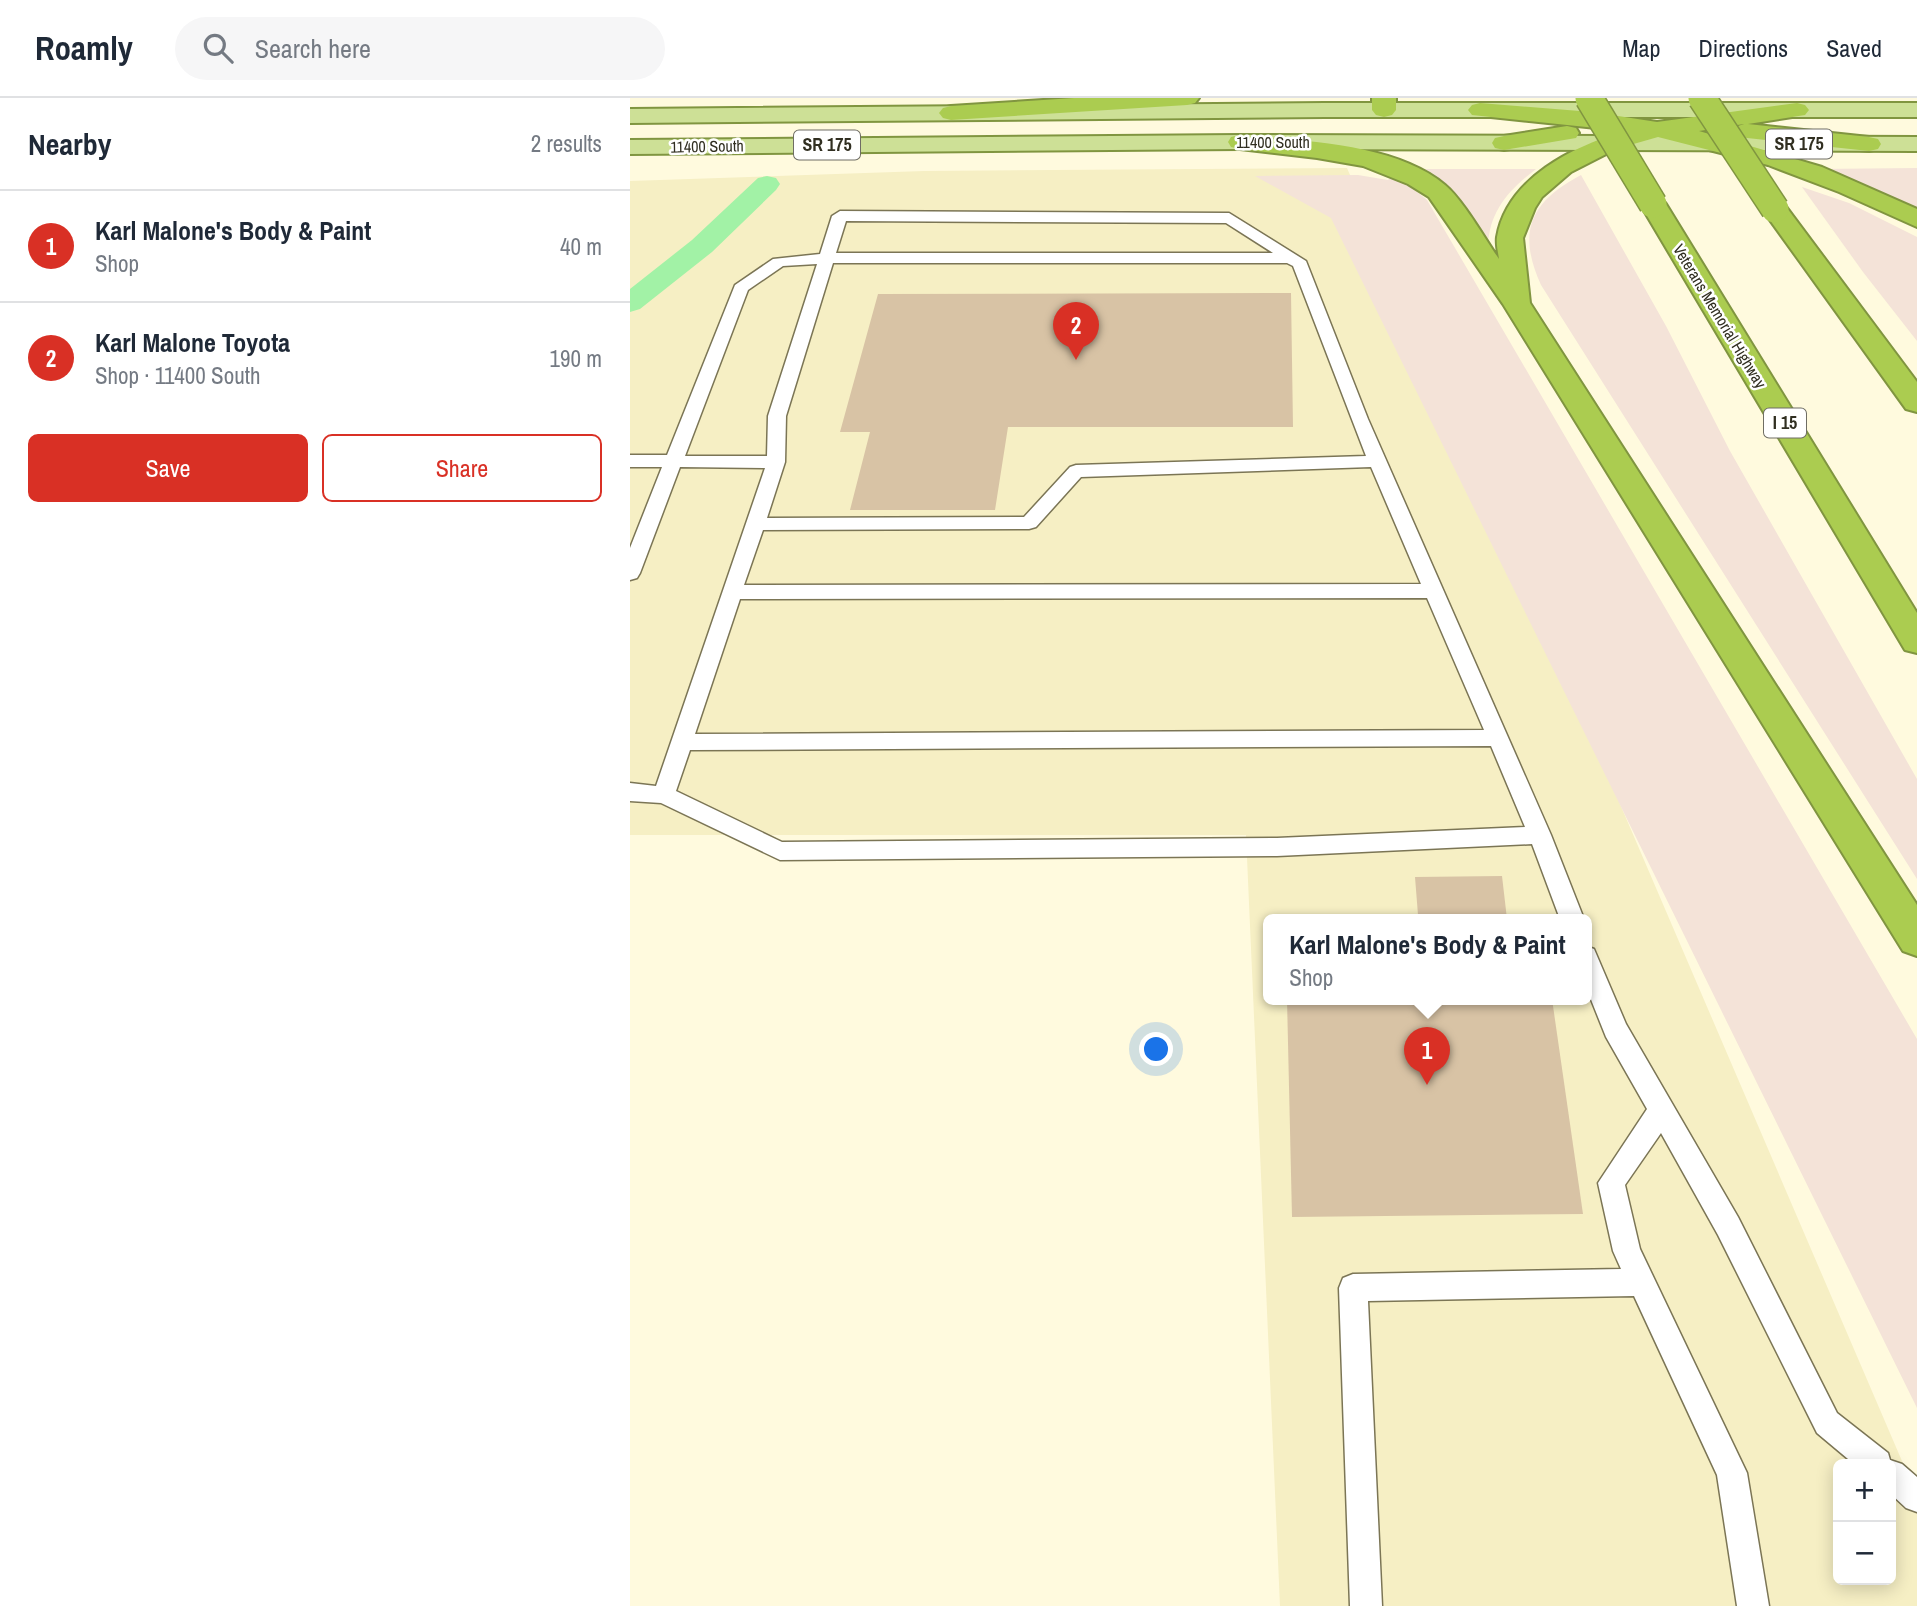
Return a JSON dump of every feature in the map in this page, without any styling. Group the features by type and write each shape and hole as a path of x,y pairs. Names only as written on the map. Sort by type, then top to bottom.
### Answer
{"highway":[{"path":"951,113 1186,98"},
{"path":"1556,98 1607,111"},
{"path":"1517,304 1510,238 1522,207 1533,192 1562,167 1607,144 1719,98"},
{"path":"1480,110 1607,111 1676,116 1869,144"},
{"path":"1676,116 1797,110"},
{"path":"1504,143 1607,111"},
{"name":"Veterans Memorial Highway","path":"1607,111 1653,204 1917,641"},
{"path":"1676,116 1728,144 1838,183 1917,219"},
{"path":"1676,116 1775,209 1917,403"},
{"path":"1240,142 1326,151 1401,169 1420,177 1438,192 1517,304 1917,939"}],"main road":[{"name":"11400 South","path":"630,116 951,113 1384,104 1480,110"},
{"name":"SR 175","path":"1797,110 1917,110"},
{"path":"1607,111 1676,116"},
{"name":"11400 South","path":"630,147 1240,142 1917,144"}],"lane":[{"path":"664,795 776,462 777,416 840,216 1229,218 1300,264 1377,461 1540,835 1570,914"},
{"path":"630,573 741,288 779,262 827,258 1290,258"},
{"path":"630,461 776,462"},
{"path":"755,524 1029,523 1076,471 1377,461"},
{"path":"630,514 653,514"},
{"path":"732,592 1434,591"},
{"path":"682,742 1497,738"},
{"path":"630,792 664,795 780,851 1277,847 1540,835"},
{"path":"1592,971 1615,1029 1728,1226 1827,1423 1871,1459"},
{"path":"1661,1111 1611,1183 1627,1251 1732,1473 1753,1606"},
{"path":"1366,1606 1353,1288 1642,1282"},
{"path":"1896,1479 1917,1497"}],"shaded area":[{"path":"1347,168 1917,1496 1917,1606 1280,1606 1246,835 630,835 630,181 924,171"},
{"path":"1917,168 1917,210 1855,182 1817,169"},
{"path":"1419,169 1536,169 1502,202 1492,223 1488,247 1447,187"},
{"path":"1358,175 1388,180 1392,177 1410,186 1427,200 1917,1039 1917,1408 1331,218 1255,176"},
{"path":"1581,175 1666,326 1730,451 1917,779 1917,879 1541,285 1530,249 1533,220 1550,196"},
{"path":"1802,187 1849,203 1917,237 1917,341 1863,272"}],"building":[{"path":"1291,293 1293,427 1008,427 995,510 850,510 870,432 840,432 878,294"},
{"path":"1502,876 1506,914 1418,914 1415,877"},
{"path":"1287,1005 1553,1005 1583,1214 1292,1217"}],"waterway":[{"path":"630,303 702,246 767,184"}],"place":[{"name":"Karl Malone Toyota","path":"1076,360"},
{"name":"Karl Malone's Body & Paint","path":"1427,1085"}]}
